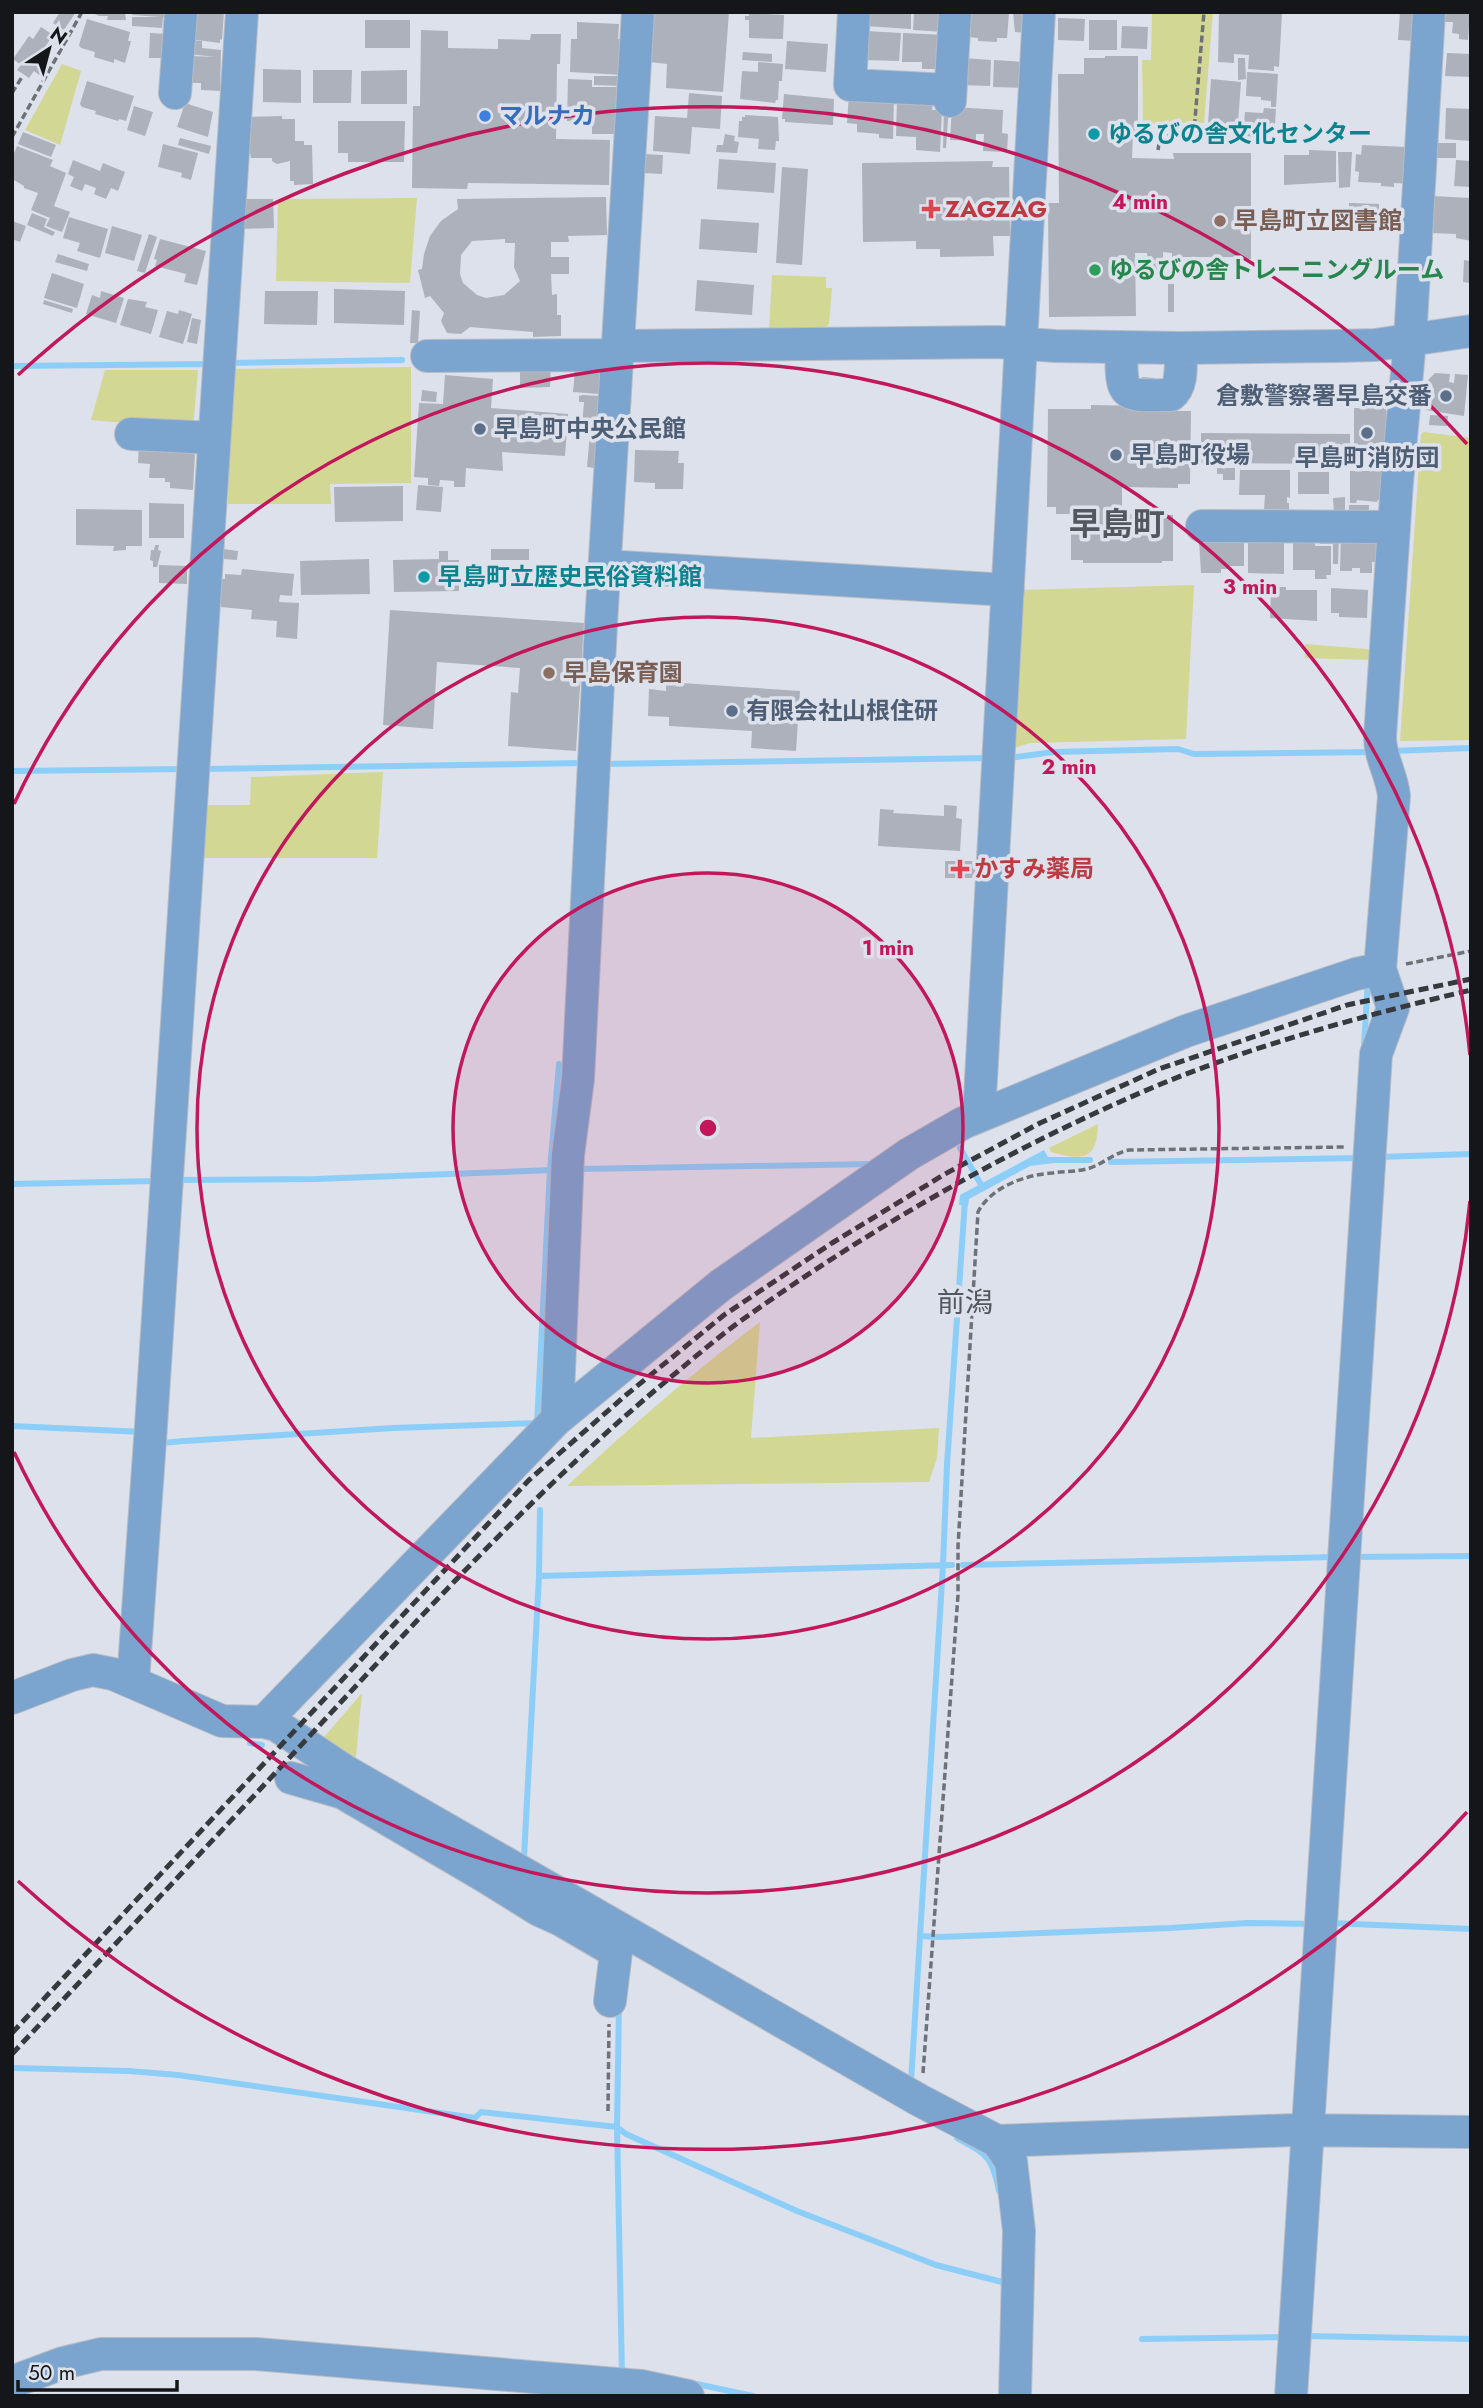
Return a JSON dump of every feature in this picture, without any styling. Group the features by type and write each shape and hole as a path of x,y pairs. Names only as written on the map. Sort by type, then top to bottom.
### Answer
{"street":[{"path":"175,93 181,12"},
{"path":"132,1682 192,769 204,437 242,12"},
{"path":"556,1419 568,1155 578,1079 604,566 638,12"},
{"path":"854,12 850,85 950,96 955,12"},
{"path":"972,1119 1000,758 1039,12"},
{"path":"1291,2396 1301,2130 1346,1558 1376,1054 1393,1008 1370,971 1394,796 1384,761 1394,527 1410,340 1429,12"},
{"path":"427,356 1022,343 1181,348 1375,345 1471,331"},
{"path":"1121,347 1122,384 1128,392 1138,396 1171,395 1175,392 1179,384 1181,348"},
{"path":"131,434 204,437"},
{"path":"1202,526 1394,527"},
{"path":"604,566 1008,590"},
{"path":"264,1722 556,1419 721,1284 897,1163 972,1119 1186,1031 1370,971"},
{"path":"12,1698 72,1675 93,1670 113,1674 222,1721 264,1722 276,1725 348,1784 442,1840 614,1939 997,2141 1011,2161 1018,2231 1014,2396"},
{"path":"291,1778 348,1784"},
{"path":"610,2001 614,1939"},
{"path":"997,2141 1301,2130 1471,2132"},
{"path":"12,2382 63,2363 101,2354 256,2354 547,2387 622,2384 688,2396"}],"path":[{"path":"12,137 82,12"},
{"path":"1158,150 1160,137 1194,131 1204,12"},
{"path":"12,93 22,77"},
{"path":"1370,971 1471,951"},
{"path":"919,2100 958,1595 958,1546 978,1212 983,1202 992,1194 1018,1181 1035,1175 1092,1168 1116,1153 1129,1150 1353,1147"},
{"path":"608,2111 610,2001"}],"green space":[{"path":"1152,12 1213,12 1204,123 1143,124 1142,60 1151,60"},
{"path":"62,64 81,71 60,145 25,130"},
{"path":"417,198 410,283 276,281 278,199"},
{"path":"772,275 826,277 826,288 832,288 829,324 823,330 769,331"},
{"path":"411,367 411,483 330,484 331,504 228,504 230,369"},
{"path":"105,370 198,370 193,429 91,420"},
{"path":"1424,432 1471,438 1471,740 1400,741 1421,434"},
{"path":"1194,585 1186,739 1030,743 1010,749 1019,590"},
{"path":"1305,644 1379,650 1373,660 1305,658"},
{"path":"383,772 377,858 198,858 201,805 250,805 251,777"},
{"path":"1098,1124 1095,1145 1086,1155 1080,1157 1051,1152 1049,1148"},
{"path":"760,1322 751,1438 939,1428 937,1458 929,1482 567,1486 661,1401"},
{"path":"362,1693 355,1766 319,1743"}],"water":[{"path":"1044,1150 1048,1157 1055,1157 1054,1163 1030,1166 969,1199 968,1206 959,1205 960,1195"}],"building":[{"path":"60,12 76,12 64,30 53,23"},
{"path":"91,12 125,12 126,20 107,20 108,16"},
{"path":"132,12 167,12 167,18 163,17 162,28 132,26 132,17 161,17 132,15"},
{"path":"194,12 224,12 220,43 189,39"},
{"path":"653,12 729,12 723,92 666,88 667,64 650,62"},
{"path":"865,12 911,12 911,29 865,26"},
{"path":"914,12 946,12 945,32 913,30"},
{"path":"968,12 1009,13 1007,38 997,38 997,42 978,41 978,38 967,37"},
{"path":"1013,12 1027,13 1026,33 1015,32"},
{"path":"1219,12 1282,13 1279,67 1274,66 1274,71 1248,69 1249,55 1234,54 1234,63 1218,62"},
{"path":"1400,12 1419,12 1417,41 1398,40"},
{"path":"1441,12 1470,13 1468,40 1459,39 1459,34 1452,33 1453,22 1440,22"},
{"path":"749,13 784,15 783,39 749,38 749,20 745,20 745,16 749,16"},
{"path":"1058,18 1085,19 1084,41 1058,40"},
{"path":"87,19 130,32 128,41 131,41 125,63 94,57 95,52 81,48 79,45"},
{"path":"365,20 410,20 410,48 365,48"},
{"path":"1089,20 1117,20 1117,50 1089,50"},
{"path":"577,22 619,24 618,39 625,40 624,75 570,72 571,39 577,39"},
{"path":"1122,26 1148,27 1147,49 1121,48"},
{"path":"41,27 53,35 41,53 51,60 39,75 34,71 29,78 17,70 21,65 13,59 29,36 33,39"},
{"path":"421,30 448,31 448,48 498,49 498,39 530,40 531,34 561,34 560,64 557,64 556,139 610,140 609,185 468,183 467,189 412,188 413,106 420,106"},
{"path":"867,31 901,33 899,61 865,60"},
{"path":"150,33 167,34 166,58 149,58"},
{"path":"903,33 946,35 944,64 936,64 935,69 922,69 922,62 902,62"},
{"path":"189,40 202,41 202,48 221,50 220,91 201,90 201,83 190,83 191,56 216,57 188,54"},
{"path":"787,41 828,44 826,72 785,69"},
{"path":"743,52 772,54 772,62 742,60"},
{"path":"1447,53 1471,54 1471,77 1445,76"},
{"path":"1138,56 1138,133 1133,132 1132,158 1174,159 1173,153 1251,153 1251,259 1172,257 1172,253 1163,252 1163,272 1148,272 1147,253 1135,253 1136,316 1049,317 1048,203 1059,203 1058,74 1084,74 1084,58"},
{"path":"963,58 991,60 990,86 961,85"},
{"path":"1238,58 1245,58 1246,79 1238,80"},
{"path":"994,60 1024,62 1023,88 993,87"},
{"path":"758,62 783,64 782,81 779,81 778,100 775,103 740,99 742,71 758,72"},
{"path":"263,69 301,70 301,103 263,102"},
{"path":"313,70 352,70 351,103 313,103"},
{"path":"407,70 407,104 361,104 361,71"},
{"path":"1247,72 1278,74 1276,107 1271,107 1271,101 1261,100 1261,97 1246,96"},
{"path":"594,76 621,76 621,86 594,85"},
{"path":"568,79 592,80 592,87 621,87 617,134 592,134 592,122 567,121"},
{"path":"1211,79 1241,82 1238,123 1228,122 1228,126 1208,124"},
{"path":"87,81 134,96 126,121 95,114 96,111 82,107 80,104"},
{"path":"689,93 722,96 720,129 692,127 690,154 653,151 655,116 687,118"},
{"path":"784,94 834,99 833,125 785,122 785,119 782,119"},
{"path":"849,94 894,96 893,139 879,138 879,134 857,132 857,124 847,123"},
{"path":"897,99 933,104 932,110 942,110 940,152 916,150 916,137 896,136"},
{"path":"185,103 213,112 208,137 177,127"},
{"path":"944,105 949,105 946,148 943,148"},
{"path":"134,106 153,112 145,136 127,130"},
{"path":"952,107 1003,110 1002,133 1008,134 1007,152 983,151 984,134 976,134 976,141 950,140"},
{"path":"1264,108 1276,109 1274,138 1243,136 1245,112 1263,113"},
{"path":"1446,108 1471,109 1471,141 1445,139"},
{"path":"745,115 778,117 779,141 776,141 775,150 758,149 759,139 738,137 739,121 742,121"},
{"path":"282,116 282,119 295,119 295,141 312,145 313,184 294,185 294,181 290,181 290,161 277,164 272,158 251,158 243,117"},
{"path":"338,121 405,121 404,162 348,162 348,153 338,153"},
{"path":"23,132 56,145 51,157 18,144"},
{"path":"725,134 735,136 734,141 739,142 737,153 716,152 717,145 723,145"},
{"path":"180,138 211,146 209,154 178,145"},
{"path":"1434,143 1456,143 1456,158 1434,158"},
{"path":"163,144 198,153 191,180 181,177 182,173 158,167"},
{"path":"1362,145 1407,147 1410,184 1394,183 1394,187 1381,186 1381,183 1358,182 1359,172 1355,171 1356,154 1361,155"},
{"path":"17,146 53,160 50,166 66,173 54,206 70,212 62,232 46,226 50,218 31,210 38,193 24,188 12,179 12,158"},
{"path":"1309,150 1336,151 1336,182 1284,185 1284,155 1309,155"},
{"path":"1338,152 1352,152 1350,187 1339,188"},
{"path":"643,154 663,155 662,174 643,173"},
{"path":"719,159 776,163 774,193 717,189"},
{"path":"73,160 100,171 103,163 125,172 118,191 111,188 106,199 94,194 96,188 85,184 82,191 70,186 74,177 68,174"},
{"path":"1456,160 1471,161 1471,187 1454,186"},
{"path":"993,161 992,167 1009,167 1010,236 993,236 994,256 940,257 940,249 916,249 916,241 863,242 862,163"},
{"path":"782,167 808,169 802,265 776,263"},
{"path":"1432,196 1471,198 1471,241 1456,238 1456,234 1431,233"},
{"path":"606,197 607,235 568,236 569,242 551,242 551,257 569,257 569,274 551,274 552,295 557,294 557,315 561,315 561,336 533,337 533,332 470,327 461,334 447,333 441,321 444,313 430,296 425,298 418,270 422,269 430,236 441,221 458,209 457,199","holes":["505,239 505,243 515,243 514,267 520,281 504,295 486,298 477,295 463,283 460,274 461,255 472,241"]},
{"path":"241,199 273,199 274,228 241,229"},
{"path":"1349,203 1379,204 1379,212 1349,211"},
{"path":"32,213 47,219 44,227 55,232 53,236 27,225"},
{"path":"69,217 108,229 100,258 77,251 80,243 63,238"},
{"path":"701,219 759,223 757,253 699,249"},
{"path":"12,221 26,226 20,242 12,239"},
{"path":"112,226 142,235 134,261 105,253"},
{"path":"149,234 157,237 145,273 137,271"},
{"path":"160,239 206,251 197,285 184,282 186,274 155,266 157,260 154,259"},
{"path":"58,254 89,264 87,271 55,262"},
{"path":"1464,260 1471,261 1471,283 1463,282"},
{"path":"52,273 84,284 77,308 44,298"},
{"path":"697,280 754,285 752,315 695,311"},
{"path":"1168,284 1174,284 1174,312 1168,312"},
{"path":"334,289 405,291 404,325 334,323"},
{"path":"101,291 124,298 116,323 86,314 92,295 100,298"},
{"path":"265,291 318,291 317,325 264,324"},
{"path":"128,299 147,302 145,307 158,310 151,334 120,325"},
{"path":"44,300 73,309 72,313 43,304"},
{"path":"179,310 192,314 183,344 159,337 167,311 178,314"},
{"path":"412,310 420,311 418,343 410,343"},
{"path":"192,318 201,320 197,344 187,342"},
{"path":"551,364 550,387 520,388 520,365"},
{"path":"575,370 601,372 599,394 573,392"},
{"path":"1435,373 1450,374 1449,382 1454,383 1455,374 1468,375 1464,416 1426,410 1428,380"},
{"path":"445,375 493,379 491,408 568,414 565,456 502,452 503,471 466,468 465,487 454,487 454,481 440,480 439,486 428,485 428,478 414,477 419,403 443,404"},
{"path":"1142,377 1154,378 1154,405 1168,405 1168,411 1191,411 1190,484 1178,484 1178,488 1122,487 1122,514 1173,515 1173,561 1083,563 1083,560 1071,560 1071,514 1056,514 1056,507 1047,507 1048,409 1091,409 1091,405 1142,406"},
{"path":"422,390 437,392 436,402 421,401"},
{"path":"579,396 600,396 598,427 582,426 584,402 579,402"},
{"path":"1354,408 1386,408 1386,453 1354,453"},
{"path":"1430,415 1448,416 1447,426 1429,425"},
{"path":"590,433 597,434 594,468 587,467"},
{"path":"1201,433 1350,434 1350,464 1201,463 1201,456 1194,456 1193,447 1201,447"},
{"path":"139,444 195,452 193,490 170,488 170,482 165,482 165,478 149,478 150,464 138,463"},
{"path":"635,450 679,451 678,463 684,463 683,489 655,489 655,483 634,482"},
{"path":"1217,468 1235,468 1235,480 1223,480 1223,474 1217,474"},
{"path":"1240,470 1290,470 1290,498 1287,497 1289,510 1264,509 1265,495 1239,495"},
{"path":"1350,471 1386,471 1386,500 1357,500 1356,503 1350,503"},
{"path":"1298,472 1329,472 1329,494 1298,494"},
{"path":"418,485 443,487 441,512 416,510"},
{"path":"403,486 403,521 335,522 334,487"},
{"path":"1345,497 1345,512 1334,512 1333,498"},
{"path":"149,503 184,504 184,538 149,538"},
{"path":"1349,505 1369,505 1369,519 1349,519"},
{"path":"76,509 142,510 142,546 126,546 126,550 113,551 114,546 76,545"},
{"path":"1341,533 1384,541 1384,561 1372,562 1372,573 1360,573 1360,568 1340,571"},
{"path":"1320,534 1339,534 1338,564 1333,564 1333,544 1320,544"},
{"path":"1248,536 1284,541 1284,574 1248,573"},
{"path":"1244,539 1244,566 1229,566 1229,569 1221,569 1221,573 1201,573 1199,541"},
{"path":"1293,541 1331,546 1331,575 1326,575 1327,579 1315,579 1315,570 1293,570"},
{"path":"155,545 159,545 158,550 161,551 157,567 153,567 153,561 150,560 151,550 154,550"},
{"path":"223,549 238,551 237,560 222,559"},
{"path":"491,549 529,549 529,560 491,560"},
{"path":"439,551 448,551 448,560 459,560 459,591 394,592 393,560 439,559"},
{"path":"369,559 370,594 301,595 300,561"},
{"path":"159,565 187,566 187,584 159,583"},
{"path":"242,569 294,574 292,596 280,595 279,602 299,603 297,639 276,637 277,621 251,619 252,610 221,607 221,604 213,603 216,578 225,579 225,574 241,575"},
{"path":"1276,587 1286,587 1286,590 1317,590 1317,621 1270,618 1271,590 1276,590"},
{"path":"1331,588 1368,590 1367,618 1339,617 1339,613 1331,613"},
{"path":"390,610 584,623 576,751 508,746 511,692 518,693 520,668 437,662 433,729 383,725"},
{"path":"666,682 800,691 796,751 751,748 752,731 669,726 669,717 648,716 649,689 666,691"},
{"path":"944,805 957,806 956,818 962,819 960,851 878,846 880,809 894,810 893,813 944,816"},
{"path":"945,861 976,861 976,878 945,878"}],"waterway":[{"path":"230,363 402,360"},
{"path":"12,366 210,364"},
{"path":"1392,751 1471,748"},
{"path":"1008,758 1054,752 1178,749 1194,754 1374,752"},
{"path":"602,764 990,758"},
{"path":"203,769 584,763"},
{"path":"12,771 185,769"},
{"path":"1364,1046 1368,979"},
{"path":"537,1425 550,1170 559,1064"},
{"path":"960,1148 983,1188"},
{"path":"1379,1157 1471,1154"},
{"path":"1111,1162 1361,1158"},
{"path":"1047,1160 1090,1160"},
{"path":"580,1169 872,1164"},
{"path":"175,1180 316,1179 553,1170"},
{"path":"12,1184 157,1181"},
{"path":"911,2082 965,1200"},
{"path":"158,1441 161,1443 393,1428 537,1423"},
{"path":"12,1426 143,1432"},
{"path":"524,1857 540,1510"},
{"path":"1353,1557 1471,1556"},
{"path":"963,1565 1335,1557"},
{"path":"539,1576 952,1565"},
{"path":"250,1743 262,1745"},
{"path":"920,1936 1248,1923 1313,1924"},
{"path":"1330,1923 1471,1929"},
{"path":"619,2005 617,2127 622,2376"},
{"path":"13,2068 178,2075 475,2118 481,2112 617,2127 626,2134 797,2211 936,2265 1006,2283"},
{"path":"957,2138 982,2153 991,2163 999,2191"},
{"path":"1305,2336 1471,2339"},
{"path":"1142,2339 1287,2337"},
{"path":"692,2383 753,2396"}],"railway":[{"path":"12,2033 529,1480 626,1395 724,1315 832,1243 945,1174 1040,1123 1159,1069 1347,1005 1471,979"},
{"path":"12,2054 503,1531 632,1410 735,1325 836,1256 941,1192 1105,1109 1199,1069 1275,1043 1471,990"}],"place":[{"name":"マルナカ","path":"485,116"},
{"name":"ゆるびの舎文化センター","path":"1094,134"},
{"name":"ZAGZAG","path":"931,209"},
{"name":"早島町立図書館","path":"1220,221"},
{"name":"ゆるびの舎トレーニングルーム","path":"1095,270"},
{"name":"倉敷警察署早島交番","path":"1446,396"},
{"name":"早島町中央公民館","path":"480,429"},
{"name":"早島町消防団","path":"1367,433"},
{"name":"早島町役場","path":"1116,455"},
{"name":"早島町立歴史民俗資料館","path":"424,577"},
{"name":"早島保育園","path":"549,673"},
{"name":"有限会社山根住研","path":"732,711"},
{"name":"かすみ薬局","path":"960,869"}],"district":[{"name":"早島町","path":"1117,524"},
{"name":"前潟","path":"965,1302"}]}
